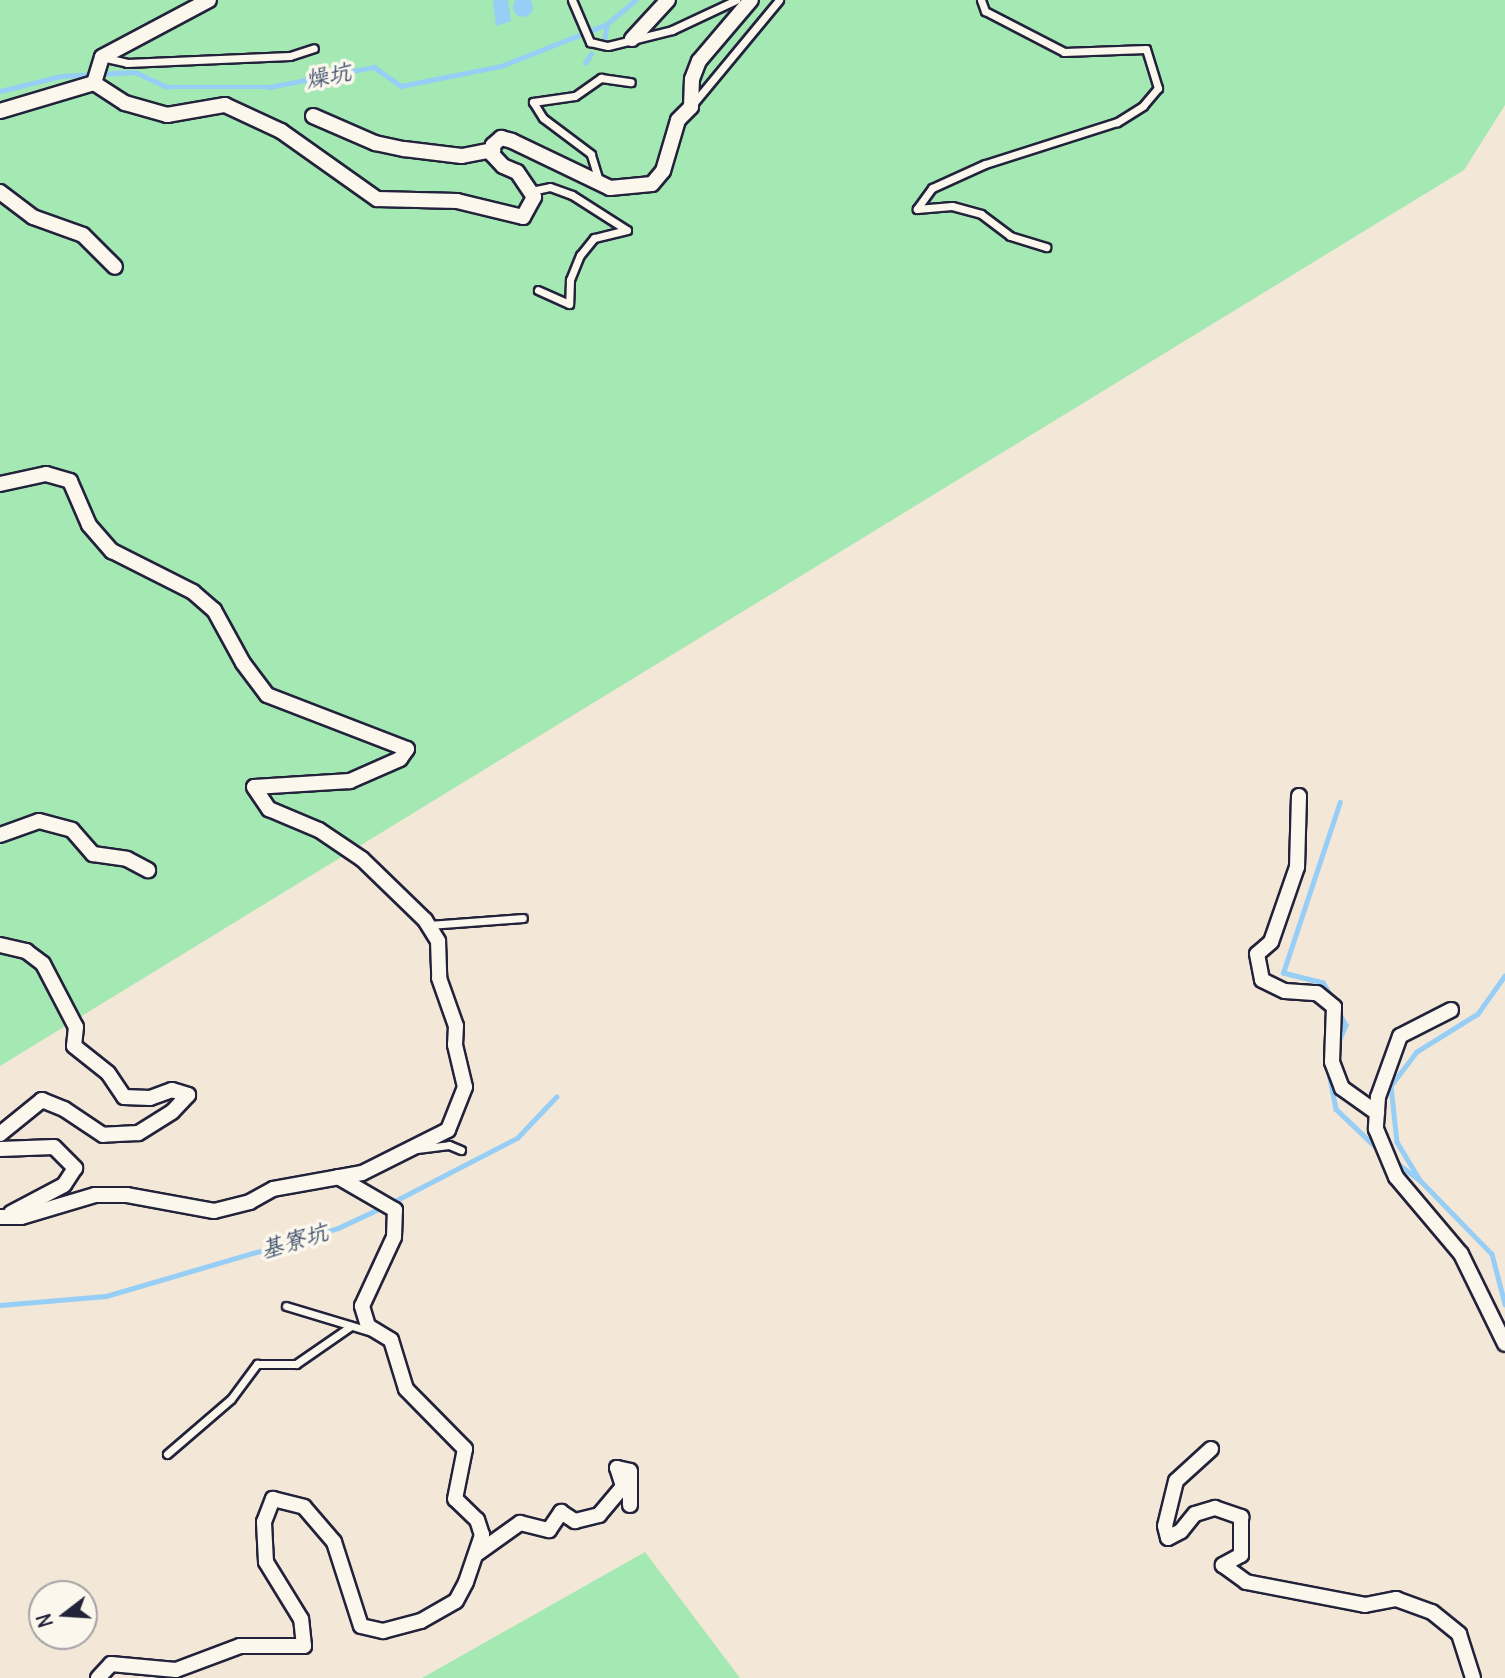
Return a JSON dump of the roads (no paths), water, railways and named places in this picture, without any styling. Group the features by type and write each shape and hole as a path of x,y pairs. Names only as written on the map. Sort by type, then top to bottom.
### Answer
{"street":[{"path":"94,83 102,57 209,0"},
{"path":"632,39 668,0"},
{"path":"313,116 375,143 462,156 493,150 501,138 600,185 629,189 652,184 663,171 678,120 691,107 691,79 699,61 751,0"},
{"path":"0,111 94,83 125,103 167,115 225,105 281,131 377,199 457,201 523,217 534,197 493,150"},
{"path":"0,192 33,217 83,235 115,267"},
{"path":"0,484 46,474 70,481 89,525 112,551 193,592 214,610 243,663 267,695 407,749 400,759 350,781 254,786 269,809 319,830 362,859 409,900 428,925 438,941 439,978 456,1027 455,1045 465,1087 448,1130 362,1173 273,1189 250,1202 214,1211 127,1195 94,1195 21,1217 2,1217"},
{"path":"1299,796 1297,867 1271,942 1257,954 1262,980 1285,991 1317,993 1334,1007 1332,1062 1342,1088 1377,1113"},
{"path":"0,835 39,821 72,830 93,854 127,859 148,870"},
{"path":"0,945 26,951 43,964 76,1027 74,1046 108,1073 124,1097 150,1098 172,1090 188,1095 172,1112 138,1133 103,1135 64,1108 42,1100 0,1134"},
{"path":"1451,1010 1400,1036 1378,1097 1376,1129 1396,1177 1461,1254 1505,1344"},
{"path":"0,1149 54,1147 75,1168 64,1185 2,1217"},
{"path":"98,1678 111,1664 176,1670 240,1646 304,1646 301,1619 266,1562 264,1522 273,1499 304,1507 334,1542 360,1626 383,1631 396,1628 421,1621 456,1601 482,1535 477,1520 455,1499 465,1449 406,1389 391,1340 368,1326 362,1306 394,1237 395,1210 338,1177"},
{"path":"1211,1449 1176,1481 1165,1526 1168,1538 1181,1531 1195,1514 1215,1508 1241,1517 1241,1555 1223,1565 1245,1582 1366,1605 1396,1599 1432,1612 1458,1634 1473,1678"},
{"path":"476,1554 520,1523 549,1530 561,1512 575,1521 599,1516 623,1486 617,1468 630,1471 630,1505"}],"lane":[{"path":"572,0 579,24 590,42 608,47 672,30 736,0"},
{"path":"691,107 779,0"},
{"path":"981,0 985,10 1064,52 1146,50 1157,88 1143,106 1117,122 985,164 932,188 917,209 952,206 981,214 1010,236 1046,247"},
{"path":"102,57 127,63 290,56 314,48"},
{"path":"600,185 592,154 543,118 533,103 575,96 601,78 631,82"},
{"path":"531,191 550,187 572,195 627,230 594,238 580,255 570,279 569,304 538,290"},
{"path":"428,925 523,918"},
{"path":"408,1149 449,1145 461,1150"},
{"path":"286,1306 383,1336"},
{"path":"167,1454 231,1399 257,1364 296,1364 351,1326"}],"water":[{"path":"523,-3 530,0 533,7 530,14 523,17 516,14 513,7 516,0"},
{"path":"493,0 508,0 511,21 496,26"}],"waterway":[{"name":"燥坑","path":"0,91 61,76 135,72 167,87 269,87 374,67 401,86 501,66 607,24 636,0"},
{"path":"604,41 607,24"},
{"path":"585,63 591,54"},
{"path":"1331,997 1323,983 1283,973 1340,802"},
{"path":"1505,976 1478,1014 1417,1052 1391,1086 1397,1142 1420,1180 1492,1254 1505,1304"},
{"path":"1338,1011 1346,1025 1338,1044"},
{"path":"1328,1068 1336,1109 1380,1151"},
{"name":"基寮坑","path":"391,1203 517,1138 556,1097"},
{"path":"1393,1160 1420,1180"},
{"name":"基寮坑","path":"0,1305 106,1296 338,1228 383,1207"}]}
